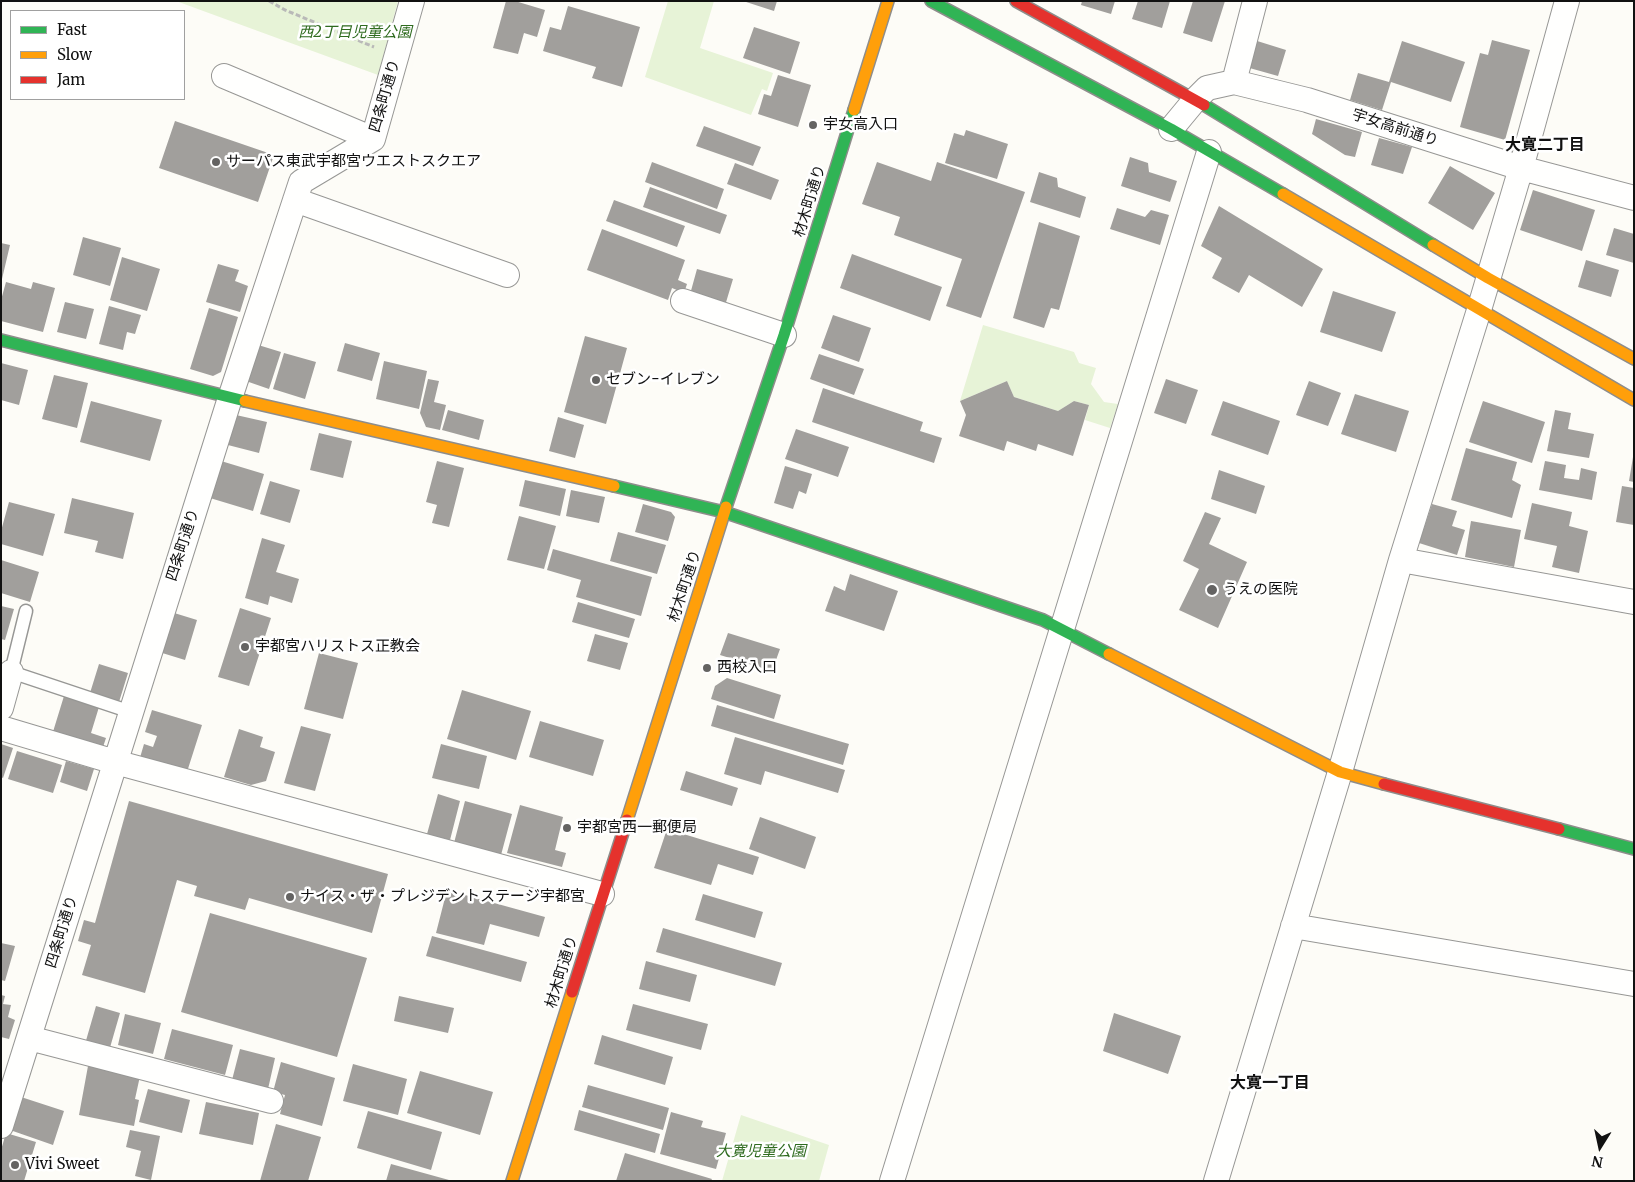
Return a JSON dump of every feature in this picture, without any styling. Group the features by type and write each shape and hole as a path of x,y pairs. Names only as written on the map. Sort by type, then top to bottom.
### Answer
{"street":[{"name":"四条町通り","path":"1,1126 230,398 295,200 302,182 373,139 412,1"},
{"name":"材木町通り","path":"512,1181 724,512 784,335 888,1"},
{"path":"931,1 1171,129 1634,400"},
{"path":"1016,1 1195,100 1488,278 1634,359"},
{"path":"1234,82 1255,1"},
{"path":"1216,1181 1340,772 1401,560 1479,310 1521,168 1567,1"},
{"path":"224,76 373,139"},
{"name":"宇女高前通り","path":"1171,129 1207,88 1234,82 1307,100 1521,168 1634,198"},
{"path":"892,1181 1210,152"},
{"path":"295,200 507,275"},
{"path":"683,301 784,335"},
{"path":"1,340 230,398 724,512 1043,620 1340,772 1634,849"},
{"path":"1401,560 1634,602"},
{"path":"1,708 11,672"},
{"path":"1,728 115,762 602,894"},
{"path":"1293,926 1634,984"},
{"path":"29,1038 271,1101"}],"lane":[{"path":"26,611 11,672 131,712"}],"path":[{"path":"269,1 294,14 396,55"}],"green space":[{"name":"西2丁目児童公園","path":"176,1 398,1 378,75"},
{"path":"668,1 714,1 700,48 773,73 767,91 762,89 751,115 645,77"},
{"path":"983,325 1074,352 1079,363 1096,368 1091,384 1104,402 1118,404 1110,428 1085,420 1089,405 1074,401 1058,411 1014,397 1007,381 960,401"},
{"name":"大寛児童公園","path":"741,1115 829,1145 819,1181 722,1181"}],"building":[{"path":"506,1 515,1 545,10 537,37 524,33 518,54 493,48"},
{"path":"743,1 777,1 774,11"},
{"path":"1082,1 1115,1 1111,14 1081,5"},
{"path":"1138,1 1170,1 1162,28 1132,19"},
{"path":"1193,1 1225,1 1212,42 1183,33"},
{"path":"568,6 640,27 622,87 592,78 596,67 543,51 550,27 561,30"},
{"path":"754,27 800,42 790,74 743,58"},
{"path":"1254,40 1286,50 1278,76 1246,67"},
{"path":"1492,40 1530,50 1505,140 1460,127 1480,53 1488,55"},
{"path":"1402,41 1465,62 1451,102 1391,82 1382,110 1350,100 1358,73 1389,82"},
{"path":"778,75 811,85 798,127 758,114 764,94 771,96"},
{"path":"1316,119 1362,132 1355,157 1345,155 1312,134"},
{"name":"サーパス東武宇都宮ウエストスクエア","path":"175,121 274,155 258,202 159,168"},
{"path":"704,126 761,147 753,166 696,146"},
{"path":"966,130 1008,144 997,179 945,163 954,133 964,136"},
{"path":"1379,138 1412,147 1403,174 1371,165"},
{"path":"1130,157 1148,163 1149,172 1177,181 1170,202 1121,186"},
{"path":"652,162 724,189 717,209 645,182"},
{"path":"877,162 931,181 937,162 1025,192 981,318 946,306 962,259 894,235 900,217 862,204"},
{"path":"735,163 779,180 771,200 727,184"},
{"path":"1450,166 1495,193 1473,230 1428,203"},
{"path":"1039,172 1057,178 1058,187 1086,197 1080,218 1030,202"},
{"path":"650,187 727,215 720,234 643,207"},
{"path":"1533,190 1595,210 1582,251 1520,230"},
{"path":"614,200 685,226 677,247 606,221"},
{"path":"1219,206 1323,269 1302,307 1249,275 1239,293 1212,278 1222,258 1201,246"},
{"path":"1117,208 1145,217 1151,210 1169,215 1160,245 1110,229"},
{"path":"1039,222 1080,236 1059,310 1051,308 1044,328 1013,318"},
{"path":"1614,228 1634,234 1634,263 1606,255"},
{"path":"602,229 685,260 678,280 687,284 684,293 672,288 668,300 587,270"},
{"path":"83,237 121,248 110,286 73,275"},
{"path":"1,243 10,245 2,279 1,279"},
{"path":"852,254 942,287 930,321 840,288"},
{"path":"122,257 160,269 147,311 110,300"},
{"path":"1586,260 1619,270 1611,297 1578,287"},
{"path":"218,264 239,270 235,281 248,286 240,312 206,302"},
{"path":"697,269 733,279 724,309 689,298"},
{"path":"6,282 31,289 33,282 55,288 43,332 1,321 1,300"},
{"path":"1333,291 1396,312 1382,352 1320,332"},
{"path":"65,302 94,309 86,339 57,332"},
{"path":"109,306 141,315 135,334 127,332 123,350 99,344"},
{"path":"209,308 238,317 221,372 213,376 190,369"},
{"path":"833,315 871,328 859,362 821,348"},
{"name":"セブン-イレブン","path":"585,336 627,348 606,424 564,412"},
{"path":"345,343 380,353 372,381 337,371"},
{"path":"255,344 281,352 269,389 243,380"},
{"path":"284,353 316,362 305,399 273,389"},
{"path":"819,354 864,369 854,395 810,379"},
{"path":"384,361 427,371 419,409 376,399"},
{"path":"1,363 28,370 19,405 1,400"},
{"path":"54,375 88,383 77,428 42,419"},
{"path":"428,379 439,381 434,402 446,405 440,430 426,427 420,413"},
{"path":"1166,379 1198,390 1186,424 1154,413"},
{"path":"1007,381 1014,397 1058,411 1074,401 1089,405 1073,456 1038,444 1036,451 1007,441 1004,451 959,436 966,415 960,401"},
{"path":"1309,381 1341,393 1328,426 1296,415"},
{"path":"823,388 923,422 920,431 942,438 934,463 812,422"},
{"path":"1355,394 1409,411 1396,452 1341,434"},
{"path":"91,401 162,420 150,461 80,442"},
{"path":"1223,401 1280,421 1268,455 1211,435"},
{"path":"1483,401 1545,422 1532,463 1469,442"},
{"path":"448,410 484,420 479,440 442,430"},
{"path":"1555,410 1571,413 1568,429 1594,434 1589,458 1547,451"},
{"path":"236,415 267,422 259,453 224,444"},
{"path":"558,417 584,425 575,458 549,451"},
{"path":"796,429 849,447 838,477 785,459"},
{"path":"319,433 352,441 343,478 310,470"},
{"path":"1466,448 1517,462 1512,480 1521,485 1512,518 1451,500"},
{"path":"1634,457 1634,482 1629,481"},
{"path":"221,461 264,474 253,511 210,498"},
{"path":"437,461 464,468 449,527 432,523 437,505 426,502"},
{"path":"1545,461 1566,465 1564,478 1579,480 1581,468 1597,472 1592,500 1539,490"},
{"path":"785,466 812,474 806,494 799,491 793,509 774,503"},
{"path":"1219,470 1265,486 1256,514 1211,499"},
{"path":"525,480 566,489 560,516 519,506"},
{"path":"270,481 300,490 290,523 260,514"},
{"path":"1622,486 1634,488 1634,525 1616,522"},
{"path":"571,490 605,497 599,523 566,516"},
{"path":"72,498 134,513 123,559 95,552 98,541 64,533"},
{"path":"9,502 55,514 43,556 1,544 1,531"},
{"path":"1532,503 1572,512 1569,526 1588,531 1579,573 1552,567 1557,546 1524,539"},
{"path":"643,504 671,512 675,517 668,541 635,532"},
{"path":"1432,504 1457,511 1452,526 1465,530 1457,555 1419,543"},
{"name":"うえの医院","path":"1205,512 1221,518 1209,544 1247,562 1218,628 1179,610 1199,569 1183,561"},
{"path":"519,516 556,526 544,569 507,560"},
{"path":"1471,521 1521,530 1514,567 1465,557"},
{"path":"618,532 666,545 657,574 610,561"},
{"path":"262,538 285,545 276,572 299,579 292,603 270,596 268,605 245,598"},
{"path":"553,549 652,577 641,616 576,597 581,580 547,570"},
{"path":"1,560 39,572 30,602 1,593"},
{"path":"850,574 898,591 884,631 825,611 834,586 845,591"},
{"path":"578,602 635,619 629,638 572,622"},
{"path":"1,606 14,609 5,640 1,639"},
{"name":"宇都宮ハリストス正教会","path":"240,608 271,618 249,686 218,677"},
{"path":"171,612 197,620 185,660 159,652"},
{"path":"728,633 780,649 772,671 720,655"},
{"path":"595,634 628,643 620,670 587,661"},
{"path":"319,653 358,663 343,719 304,709"},
{"path":"99,664 128,673 119,702 90,693"},
{"path":"727,678 781,695 774,719 711,699 715,686"},
{"path":"462,690 531,711 516,760 447,739"},
{"path":"64,696 99,707 91,733 106,738 102,750 52,735"},
{"path":"717,705 849,744 843,765 711,726"},
{"path":"152,710 202,725 186,775 139,761 144,744 153,747 157,736 145,732"},
{"path":"540,721 604,740 593,776 529,757"},
{"path":"301,726 331,734 315,791 284,783"},
{"path":"239,729 263,737 260,747 275,752 266,781 251,785 224,777"},
{"path":"735,737 845,770 838,793 765,771 761,785 724,774"},
{"path":"1,744 13,748 3,778 1,777"},
{"path":"441,744 487,756 479,789 432,778"},
{"path":"17,751 62,765 53,793 8,779"},
{"path":"66,761 94,769 87,791 60,782"},
{"path":"686,771 738,788 732,806 680,790"},
{"path":"438,794 460,801 450,840 427,834"},
{"name":"ナイス・ザ・プレジデントステージ宇都宮","path":"129,801 388,874 372,933 249,898 245,910 194,896 197,886 177,880 145,993 82,975 91,945 78,941 84,920 95,923"},
{"path":"465,801 512,814 501,855 454,843"},
{"path":"520,805 563,817 555,850 566,853 562,867 507,853"},
{"path":"760,817 816,837 805,869 749,849"},
{"path":"667,829 759,857 753,875 718,864 711,885 654,868"},
{"path":"447,890 545,917 539,937 490,924 484,945 436,933"},
{"path":"703,894 763,912 755,938 695,920"},
{"path":"210,913 367,958 337,1057 181,1012"},
{"path":"663,928 782,963 775,986 656,952"},
{"path":"432,936 527,962 521,982 426,956"},
{"path":"1,943 15,946 5,981 1,980"},
{"path":"646,961 697,975 690,1002 639,989"},
{"path":"1,995 5,996 3,1004 11,1005 8,1017 15,1020 9,1039 1,1037"},
{"path":"399,996 454,1008 448,1033 394,1021"},
{"path":"633,1004 708,1024 701,1050 626,1030"},
{"path":"96,1006 120,1013 109,1051 85,1044"},
{"path":"1114,1013 1181,1036 1168,1074 1103,1051"},
{"path":"125,1014 161,1023 153,1054 118,1045"},
{"path":"172,1029 233,1045 225,1075 164,1059"},
{"path":"602,1035 673,1057 665,1085 594,1064"},
{"path":"240,1049 275,1058 268,1089 232,1080"},
{"path":"281,1062 335,1078 322,1126 280,1114 285,1095 273,1092"},
{"path":"353,1064 407,1079 398,1115 343,1101"},
{"path":"88,1066 140,1076 135,1099 139,1100 134,1126 79,1115"},
{"path":"420,1071 493,1092 480,1135 407,1113"},
{"path":"588,1085 669,1108 663,1130 582,1107"},
{"path":"148,1089 190,1100 182,1133 139,1122"},
{"path":"21,1097 64,1111 53,1145 10,1130"},
{"path":"206,1102 259,1113 253,1145 199,1134"},
{"path":"579,1110 660,1134 655,1153 574,1130"},
{"path":"368,1111 442,1132 431,1170 357,1148"},
{"path":"671,1112 703,1121 701,1127 726,1133 716,1169 660,1154"},
{"path":"276,1124 321,1137 308,1181 260,1181"},
{"path":"130,1130 160,1136 151,1180 135,1176 141,1151 126,1147"},
{"name":"Vivi Sweet","path":"6,1133 36,1142 24,1181 1,1181 1,1150"},
{"path":"625,1153 712,1179 711,1181 616,1181"},
{"path":"391,1164 449,1180 449,1181 386,1181"}],"traffic: fast":[{"path":"931,1 1171,129 1283,194"},
{"path":"1204,105 1433,245"},
{"path":"726,507 784,335 854,110"},
{"path":"1,340 245,401"},
{"path":"614,486 724,512 1043,620 1109,654"},
{"path":"1559,829 1634,849"}],"traffic: slow":[{"path":"854,110 888,1"},
{"path":"1283,194 1634,400"},
{"path":"1433,245 1488,278 1634,359"},
{"path":"245,401 614,486"},
{"path":"627,820 726,507"},
{"path":"1109,654 1340,772 1384,784"},
{"path":"512,1181 572,992"}],"traffic: jam":[{"path":"1016,1 1204,105"},
{"path":"1384,784 1559,829"},
{"path":"572,992 627,820"}],"place":[{"name":"宇女高入口","path":"813,125"},
{"name":"サーパス東武宇都宮ウエストスクエア","path":"216,162"},
{"name":"セブン-イレブン","path":"596,380"},
{"name":"うえの医院","path":"1212,590"},
{"name":"宇都宮ハリストス正教会","path":"245,647"},
{"name":"西校入口","path":"707,668"},
{"name":"宇都宮西一郵便局","path":"567,828"},
{"name":"ナイス・ザ・プレジデントステージ宇都宮","path":"290,897"},
{"name":"Vivi Sweet","path":"15,1165"}],"district":[{"name":"大寛二丁目","path":"1545,145"},
{"name":"大寛一丁目","path":"1270,1083"}]}
